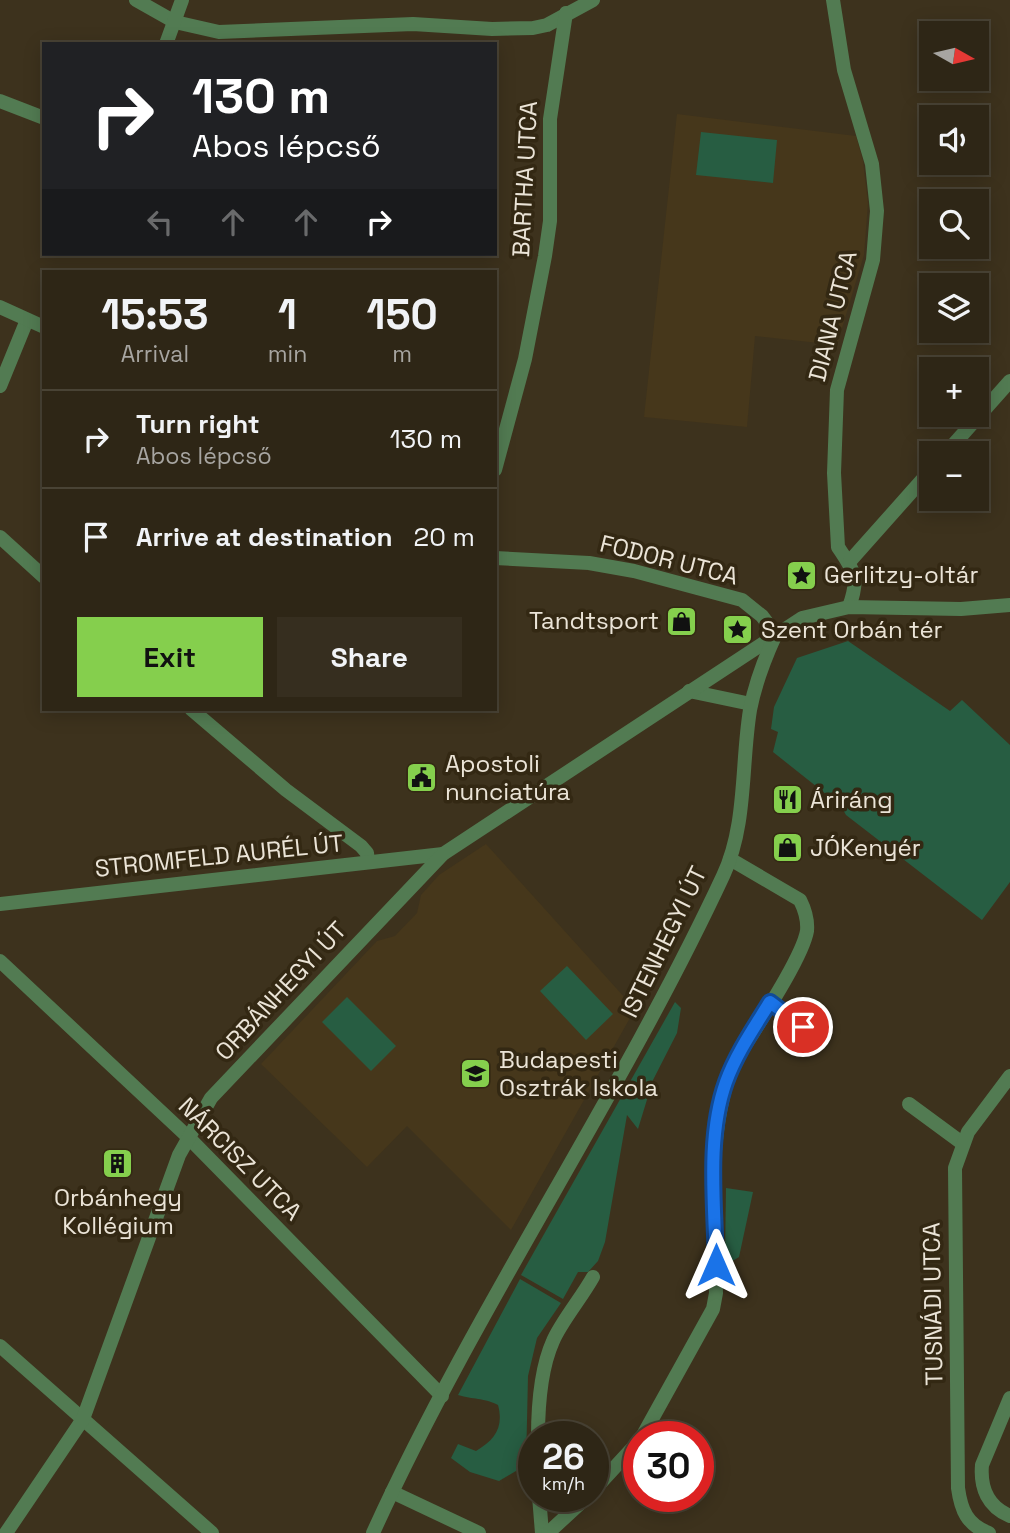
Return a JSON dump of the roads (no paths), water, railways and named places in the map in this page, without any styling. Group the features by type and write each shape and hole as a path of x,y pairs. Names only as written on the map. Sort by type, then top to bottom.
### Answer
{"street":[{"path":"136,0 175,22 219,32 413,24 492,30 547,25 593,0"},
{"path":"167,42 182,0"},
{"name":"DIANA UTCA","path":"833,0 844,70 872,164 877,211 873,260 841,368 835,410 834,473 838,547 850,561 856,582 849,607"},
{"name":"BARTHA UTCA","path":"497,463 525,359 545,256 550,221 550,119 566,13"},
{"path":"0,101 42,117"},
{"path":"0,307 42,326"},
{"path":"0,386 27,320"},
{"path":"957,441 1010,381"},
{"path":"850,561 919,483"},
{"path":"0,537 42,575"},
{"name":"FODOR UTCA","path":"497,558 607,565 733,598 757,610 776,635"},
{"path":"776,635 815,613 849,607 961,609 1010,605"},
{"name":"ORBÁNHEGYI ÚT","path":"6,1533 83,1419 188,1137 211,1098 443,853 776,635"},
{"name":"ISTENHEGYI ÚT","path":"373,1533 442,1396 627,1066 730,859 739,813 751,704 759,673 776,635"},
{"path":"689,691 751,704"},
{"path":"193,711 286,790 361,846 367,853 368,862"},
{"name":"STROMFELD AURÉL ÚT","path":"0,904 443,853"},
{"path":"650,1421 713,1309 716,1293 718,1115 733,1065 804,941 805,909 791,893 730,859"},
{"name":"NÁRCISZ UTCA","path":"0,961 188,1137 442,1396"},
{"path":"770,1002 803,1027"},
{"name":"TUSNÁDI UTCA","path":"989,1533 973,1525 964,1515 958,1488 955,1168 962,1143 1010,1076"},
{"path":"909,1104 962,1143"},
{"path":"538,1421 544,1368 553,1340 593,1277"},
{"path":"0,1346 212,1533"},
{"path":"1010,1398 982,1465 981,1475 982,1485 993,1506 1010,1516"},
{"path":"609,1473 623,1458"},
{"path":"392,1492 479,1533"},
{"path":"541,1512 542,1533"},
{"path":"548,1533 571,1512"}],"place":[{"name":"Gerlitzy-oltár","path":"801,575"},
{"name":"Tandtsport","path":"682,621"},
{"name":"Szent Orbán tér","path":"738,630"},
{"name":"Apostoli nunciatúra","path":"422,778"},
{"name":"Áriráng","path":"787,800"},
{"name":"JÓKenyér","path":"787,848"},
{"name":"Budapesti Osztrák Iskola","path":"476,1074"},
{"name":"Orbánhegy Kollégium","path":"118,1164"}]}
